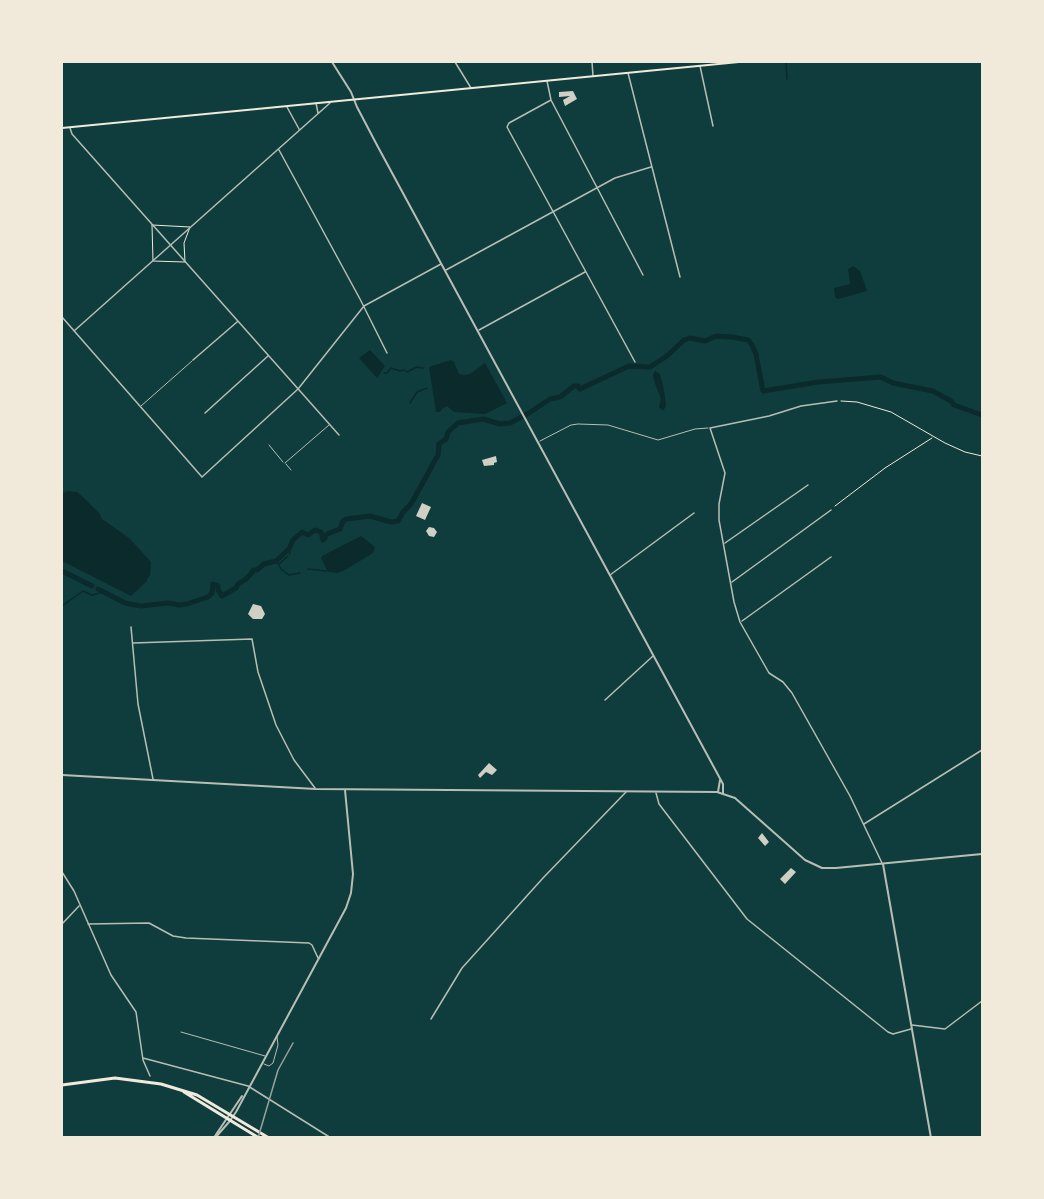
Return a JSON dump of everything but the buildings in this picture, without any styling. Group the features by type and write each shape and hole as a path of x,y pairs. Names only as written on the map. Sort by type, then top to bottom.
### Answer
{"main road":[{"path":"62,128 739,62"},
{"path":"62,1085 97,1079 123,1079 154,1083 182,1091 269,1137"},
{"path":"230,1117 259,1137"}],"street":[{"path":"332,62 351,92 723,785 723,793"},
{"path":"455,62 471,88"},
{"path":"592,62 593,76"},
{"path":"700,65 713,126"},
{"path":"628,72 680,277"},
{"path":"546,80 551,100 643,275"},
{"path":"551,100 507,126 635,362"},
{"path":"74,331 330,102"},
{"path":"316,103 318,114"},
{"path":"286,106 299,130"},
{"path":"70,127 72,134 339,435"},
{"path":"278,149 364,306 387,353"},
{"path":"445,270 598,187 623,175 651,167"},
{"path":"62,317 202,477 298,389 364,306 442,264"},
{"path":"478,331 586,272"},
{"path":"193,360 238,321"},
{"path":"205,413 269,356"},
{"path":"837,401 801,406 770,416 710,428 724,473 719,520 740,622 769,673 783,682 792,693 864,824 882,864 931,1137"},
{"path":"724,544 808,485"},
{"path":"731,582 831,510"},
{"path":"610,576 694,513"},
{"path":"740,622 831,557"},
{"path":"131,627 138,704 153,780"},
{"path":"133,643 252,639 258,672 276,725 294,760 316,789"},
{"path":"605,700 653,656"},
{"path":"864,824 982,750"},
{"path":"62,775 316,789 718,792 735,798 800,856 815,866 836,868 982,854"},
{"path":"718,777 720,785 718,792"},
{"path":"214,1137 230,1117 244,1093 346,908 353,882 345,789"},
{"path":"656,791 659,804 747,919 883,1029 893,1034 911,1027 945,1029 982,1000"},
{"path":"431,1019 463,967 543,878 626,792"},
{"path":"62,872 74,891 111,975 136,1012 143,1058 150,1076"},
{"path":"62,924 80,905"},
{"path":"88,924 149,923 173,936 186,938 309,943 319,959"},
{"path":"143,1058 248,1086 331,1137"},
{"path":"250,1082 253,1089"},
{"path":"244,1093 253,1089"}],"lane":[{"path":"141,406 193,360"},
{"path":"285,463 329,424"},
{"path":"538,442 571,425 578,424 608,425 658,440 695,429 710,428"},
{"path":"269,445 291,470"},
{"path":"181,1032 265,1056"},
{"path":"261,1063 269,1066 273,1063 279,1040 276,1036"}],"path":[{"path":"837,401 857,402 880,408 955,448 982,456"},
{"path":"831,510 885,468 933,437"}],"water":[{"path":"853,266 860,271 867,291 838,299 835,297 834,288 850,284 848,269"},
{"path":"370,350 385,366 377,378 359,358"},
{"path":"451,360 459,374 465,375 485,363 507,403 485,414 454,412 447,406 440,412 436,412 429,367"},
{"path":"655,371 660,374 664,390 666,406 663,411 659,407 661,399 654,381"},
{"path":"77,492 83,497 102,519 129,538 151,562 150,575 146,582 131,596 62,561 62,493"},
{"path":"361,536 375,547 373,553 345,570 337,573 328,572 322,556"}],"waterway":[{"path":"786,62 787,79"},
{"path":"98,589 125,603 141,606 168,603 187,604 208,597 212,593 213,584 218,586 222,596 236,588 254,570 276,561 302,532 308,535 315,530 321,532 323,540 327,534 340,529 346,519 370,516 391,522 398,521 411,504 438,455 439,444 446,439 448,432 458,423 483,419 500,424 510,423 550,399 560,397 574,386 580,389 629,366 650,367 667,356 684,340 690,338 705,341 716,336 748,340 756,354 763,391 818,382 881,377 893,383 933,391 954,405 982,415"},
{"path":"384,373 391,368 407,372 417,367 423,368"},
{"path":"410,403 417,392 427,388"},
{"path":"289,549 290,554"},
{"path":"279,564 288,556"},
{"path":"277,562 281,569 289,575 300,573"},
{"path":"308,569 326,571"},
{"path":"62,571 92,586"},
{"path":"62,606 83,591 92,595 104,592"}],"railway":[{"path":"258,1138 278,1070 293,1043"}]}
